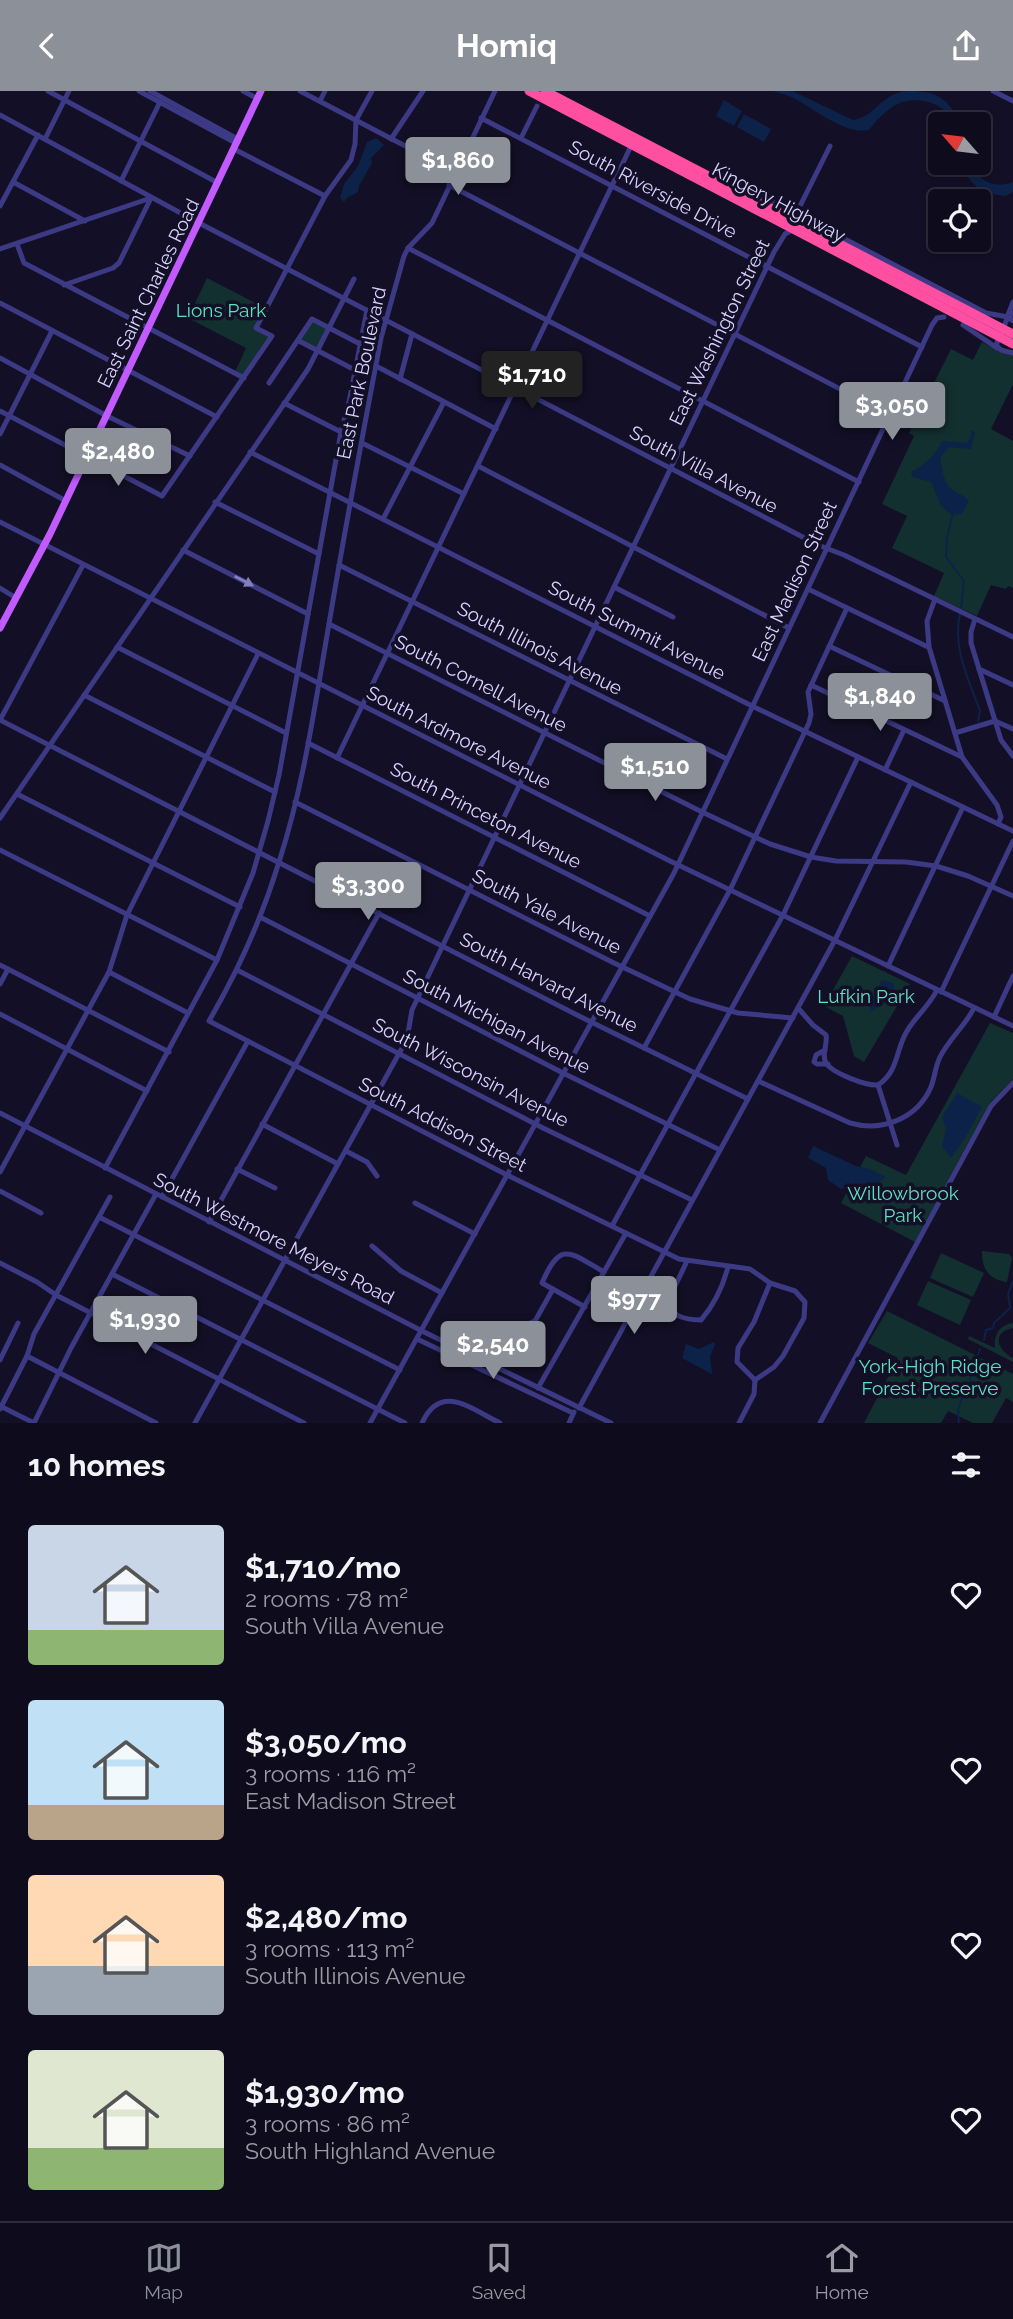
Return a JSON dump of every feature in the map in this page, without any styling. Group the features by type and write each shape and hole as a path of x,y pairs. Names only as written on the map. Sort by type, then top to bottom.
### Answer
{"highway":[{"name":"Kingery Highway","path":"529,91 788,229 1000,332 1013,334"},
{"name":"Kingery Highway","path":"545,91 1000,332 1013,344"}],"main road":[{"name":"East Saint Charles Road","path":"0,628 66,501 261,91"}],"street":[{"path":"48,91 218,183"},
{"path":"45,139 69,91"},
{"path":"139,91 232,141 325,196"},
{"path":"150,91 234,137 236,145"},
{"path":"243,91 258,99"},
{"path":"300,91 456,172"},
{"path":"320,101 325,91"},
{"path":"0,411 162,496 272,336 256,328 325,196 351,160 356,120 372,91"},
{"path":"391,139 423,91"},
{"name":"East Park Boulevard","path":"209,1021 237,970 280,862 308,743 385,320 408,248 432,223 495,91"},
{"path":"993,91 1013,101"},
{"path":"121,181 160,102"},
{"path":"521,138 537,106"},
{"name":"South Villa Avenue","path":"0,115 199,223 670,469 827,549 1013,637"},
{"name":"South Riverside Drive","path":"481,118 922,348"},
{"path":"0,206 38,135"},
{"path":"337,758 632,144"},
{"path":"796,214 830,146"},
{"path":"13,182 85,221"},
{"path":"450,185 890,415"},
{"path":"758,190 761,195 796,214 986,313 1011,317"},
{"path":"0,249 152,198"},
{"path":"64,285 116,266 152,198"},
{"name":"East Washington Street","path":"195,1423 408,1036 409,1018 418,998 767,267 788,229"},
{"path":"17,244 24,264 244,378"},
{"path":"408,248 859,482"},
{"path":"0,818 308,369 354,279"},
{"path":"997,348 996,341 1011,317 1013,302"},
{"path":"0,303 217,417"},
{"path":"105,1168 217,960 260,852 275,792 341,432 367,310"},
{"name":"East Madison Street","path":"475,1234 677,864 922,348 937,318 944,317"},
{"path":"269,383 312,319 360,344"},
{"path":"962,325 997,348 1013,353"},
{"path":"0,433 52,331"},
{"path":"400,379 412,334"},
{"path":"299,341 355,370"},
{"path":"0,358 107,416 190,456"},
{"path":"376,366 496,429"},
{"path":"383,519 444,402"},
{"path":"284,403 341,432"},
{"path":"362,443 464,494"},
{"name":"South Summit Avenue","path":"250,452 752,706 1013,831"},
{"path":"0,465 66,501"},
{"path":"478,466 789,628"},
{"path":"215,502 319,554"},
{"name":"South Ardmore Avenue","path":"0,522 677,864 1013,1026"},
{"path":"183,550 308,614"},
{"path":"0,720 83,565"},
{"name":"South Illinois Avenue","path":"339,565 727,759"},
{"path":"614,586 673,617"},
{"path":"0,589 16,598"},
{"path":"808,589 929,647"},
{"path":"935,599 927,621 929,647 962,757 997,806 1000,817 998,824"},
{"path":"644,1048 730,890 805,731 810,719 807,695 848,608"},
{"path":"975,619 971,643 1002,740 1013,756"},
{"name":"South Cornell Avenue","path":"329,624 702,812 778,847 811,857 850,862 936,866 991,885 1013,896"},
{"path":"829,646 945,701"},
{"path":"117,647 286,733"},
{"path":"0,1172 109,972 127,915 258,654"},
{"path":"979,669 1013,685"},
{"path":"811,685 962,757"},
{"path":"84,695 275,792"},
{"name":"South Harvard Avenue","path":"0,720 591,1022 748,1098"},
{"path":"955,733 995,721 1013,729"},
{"path":"885,770 904,730"},
{"name":"South Princeton Avenue","path":"308,743 650,916"},
{"path":"612,1226 783,915 858,757"},
{"path":"569,1423 835,940 911,782"},
{"path":"17,794 240,907"},
{"name":"South Yale Avenue","path":"295,802 674,992 731,1011 760,1016 793,1017"},
{"path":"888,966 963,807"},
{"path":"825,1050 816,1055 814,1062 828,1064 862,1083 878,1085 891,1073 907,1030 939,991 1013,841"},
{"path":"0,850 217,960"},
{"path":"209,1221 379,913"},
{"name":"South Michigan Avenue","path":"260,917 563,1073 720,1150"},
{"path":"0,965 169,1052"},
{"path":"0,984 8,969"},
{"name":"South Wisconsin Avenue","path":"237,970 535,1124 692,1200"},
{"path":"109,972 188,1013"},
{"path":"994,1017 1013,976"},
{"path":"798,1008 826,1035 824,1054 828,1064"},
{"path":"758,1081 850,1123 866,1126 890,1124 910,1114 924,1100 933,1083 940,1056 974,1008"},
{"path":"0,1014 147,1091"},
{"name":"South Addison Street","path":"209,1021 507,1175 664,1251 687,1261 750,1269 770,1283 791,1289 804,1302 805,1315 774,1367 755,1380"},
{"path":"110,1197 34,1334 27,1356 0,1407 34,1423 134,1234 159,1196 248,1041"},
{"path":"820,1423 991,1106 1013,1083"},
{"path":"878,1085 897,1145"},
{"name":"South Westmore Meyers Road","path":"0,1113 284,1261 611,1423"},
{"path":"262,1124 338,1164"},
{"path":"346,1151 370,1164 377,1176"},
{"path":"237,1169 275,1188"},
{"path":"0,1191 41,1213"},
{"path":"370,1423 475,1234 415,1203"},
{"path":"99,1217 400,1370"},
{"path":"538,1388 626,1233"},
{"path":"372,1246 401,1271 443,1293"},
{"path":"585,1307 542,1283 553,1260 563,1254 573,1255 604,1272"},
{"path":"687,1261 668,1306 674,1313 688,1319 701,1320 708,1312 728,1267"},
{"path":"0,1263 56,1295 304,1423"},
{"path":"112,1274 405,1423"},
{"path":"739,1423 754,1394 755,1380 737,1362 737,1351 754,1322 770,1283"},
{"path":"517,1328 535,1321 553,1289"},
{"path":"0,1360 18,1323"},
{"path":"417,1339 573,1413"},
{"path":"0,1341 7,1345"},
{"path":"27,1356 156,1423"},
{"path":"422,1423 436,1401 458,1403 500,1423"}],"green space":[{"name":"Lions Park","path":"207,278 265,308 254,329 269,337 243,376 235,372 246,348 188,318"},
{"path":"312,320 328,329 317,349 300,341"},
{"path":"982,342 1000,352 1013,355 1013,384 991,429 1013,441 1013,588 991,585 977,616 934,596 944,573 892,548 907,516 882,504 914,436 909,433 951,349 973,360"},
{"name":"Lufkin Park","path":"852,956 910,984 864,1062 854,1056 843,1016 824,1006"},
{"name":"Willowbrook Park","path":"990,1023 1013,1033 1013,1079 989,1104 915,1242 841,1203 866,1156 906,1175"},
{"path":"982,1251 1009,1254 1012,1258 1007,1282 995,1279 987,1272"},
{"path":"941,1253 984,1273 973,1297 930,1278"},
{"path":"928,1281 971,1300 960,1325 917,1305"},
{"name":"York-High Ridge Forest Preserve","path":"887,1311 1013,1374 1013,1402 1006,1398 992,1423 973,1423 948,1411 941,1423 864,1423 898,1358 868,1343"},
{"path":"1013,1323 1013,1328 1001,1333 999,1342 1003,1351 1013,1358 1013,1362 968,1339 969,1336 995,1348 998,1331"}],"water":[{"path":"773,91 792,91 853,120 867,115 897,93 910,91 936,95 954,112 946,112 926,101 911,100 889,110 869,130 860,131 833,122 786,95"},
{"path":"724,100 742,111 734,126 716,116"},
{"path":"744,114 771,129 764,142 737,127"},
{"path":"376,138 384,145 371,158 372,163 358,192 344,202 340,198 344,184 358,166 367,142"},
{"path":"967,175 979,175 988,182 1000,185 1013,182 1013,192 1005,196 991,193 991,189 977,187"},
{"path":"971,430 975,432 971,449 949,447 940,458 944,477 950,488 969,501 962,514 952,515 941,506 931,482 913,477 911,472 929,459 942,441 967,443"},
{"path":"882,980 893,983 895,993 870,1012 872,998"},
{"path":"957,1093 982,1107 951,1158 942,1146 946,1129 942,1117"},
{"path":"813,1146 886,1177 873,1186 841,1189 828,1180 826,1168 808,1158"},
{"path":"714,1342 710,1357 712,1374 682,1358 686,1344 699,1349"}],"waterway":[{"path":"953,513 946,557 964,581 961,609"},
{"path":"960,614 960,651 980,711 978,721"},
{"path":"984,1340 986,1330 993,1328 994,1323 1010,1308 1008,1294 1013,1281"},
{"path":"959,1423 958,1409 965,1390 970,1385 970,1367 975,1363 980,1349"}]}
